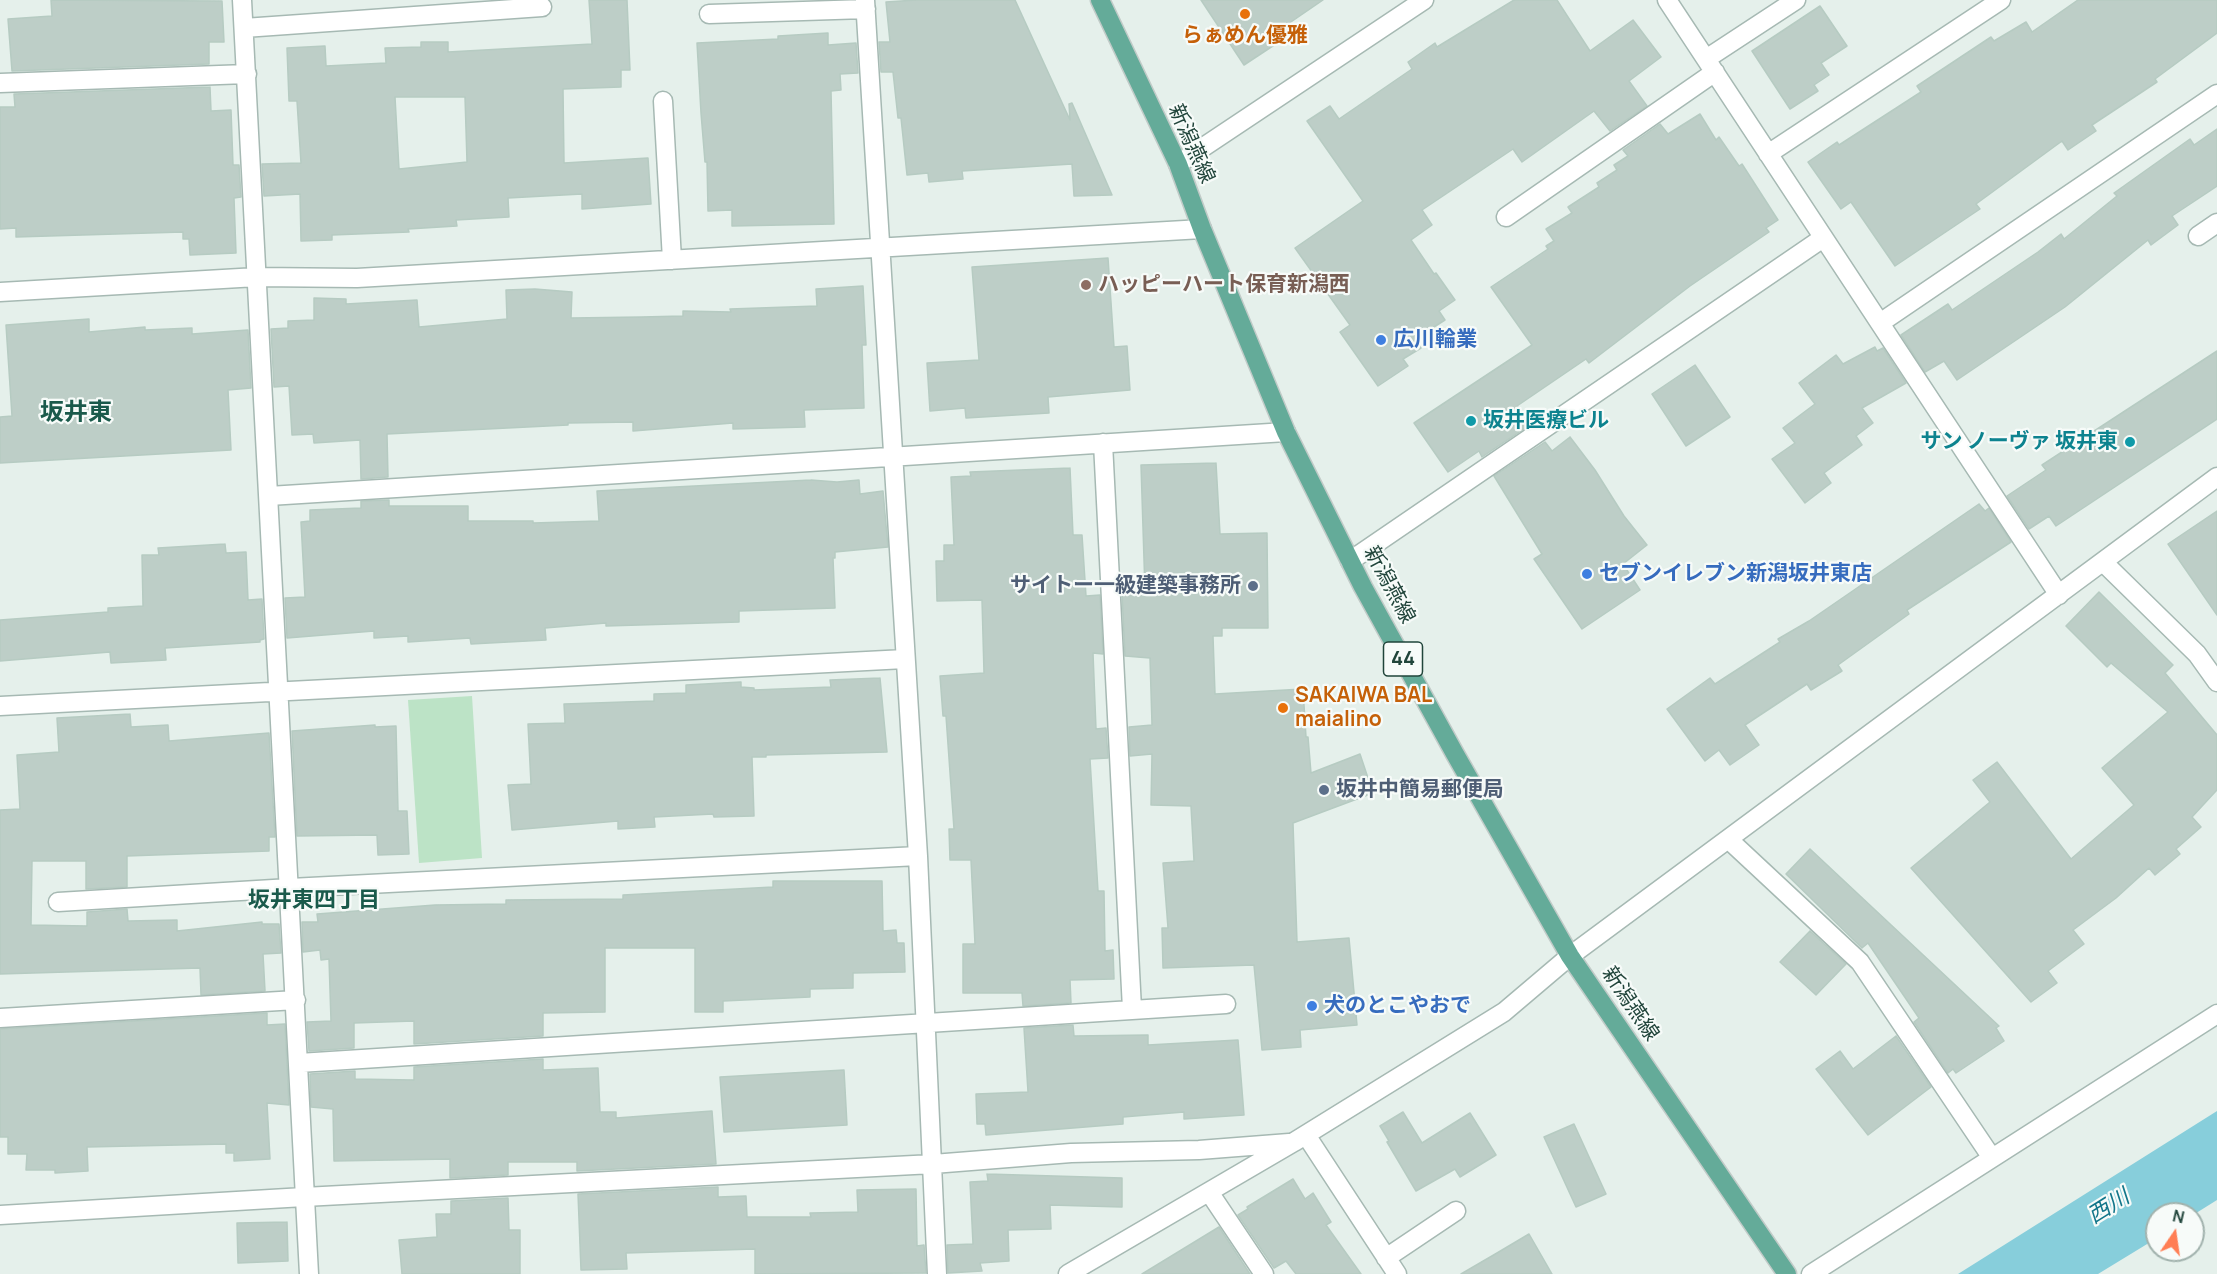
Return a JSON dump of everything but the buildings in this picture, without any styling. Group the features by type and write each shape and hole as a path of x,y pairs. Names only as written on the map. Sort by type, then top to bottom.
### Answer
{"main road":[{"name":"新潟燕線","path":"1100,0 1178,164 1202,229 1286,432 1350,561 1455,754 1570,956 1787,1274"}],"street":[{"path":"242,0 309,1274"},
{"path":"1178,164 1424,0"},
{"path":"1667,0 2059,595"},
{"path":"1506,217 1796,0"},
{"path":"1768,154 2001,0"},
{"path":"709,14 866,4 918,856 937,1274"},
{"path":"244,28 542,7"},
{"path":"0,83 247,74"},
{"path":"1880,323 2217,94"},
{"path":"663,101 672,260"},
{"path":"2198,236 2217,223"},
{"path":"0,292 257,277 357,278 1202,229"},
{"path":"1350,561 1824,238"},
{"path":"269,496 1286,432"},
{"path":"1103,443 1132,1009"},
{"path":"1068,1274 1300,1139 1504,1012 1570,956 2217,477"},
{"path":"2103,562 2197,654 2217,682"},
{"path":"0,706 905,659"},
{"path":"1728,839 1860,962 1992,1158"},
{"path":"58,902 918,856"},
{"path":"0,1018 296,1000"},
{"path":"299,1063 927,1025 1226,1004"},
{"path":"1811,1274 2217,1014"},
{"path":"0,1215 933,1164 1071,1153 1199,1150 1300,1139"},
{"path":"1300,1139 1396,1274"},
{"path":"1209,1192 1264,1274"},
{"path":"1386,1258 1456,1211"}],"green space":[{"path":"472,696 482,858 419,863 408,700"}],"water":[{"name":"西川","path":"2217,1111 2217,1200 2205,1208 2205,1202 2145,1202 2145,1245 2098,1274 1958,1274"}],"place":[{"name":"らぁめん優雅","path":"1245,14"},
{"name":"ハッピーハート保育新潟西","path":"1086,285"},
{"name":"広川輪業","path":"1381,340"},
{"name":"坂井医療ビル","path":"1471,421"},
{"name":"サン ノーヴァ 坂井東","path":"2130,442"},
{"name":"セブンイレブン新潟坂井東店","path":"1587,574"},
{"name":"サイトー一級建築事務所","path":"1253,586"},
{"name":"SAKAIWA BAL maialino","path":"1283,708"},
{"name":"坂井中簡易郵便局","path":"1324,790"},
{"name":"犬のとこやおで","path":"1312,1006"}],"district":[{"name":"坂井東","path":"76,413"},
{"name":"坂井東四丁目","path":"314,901"}]}
